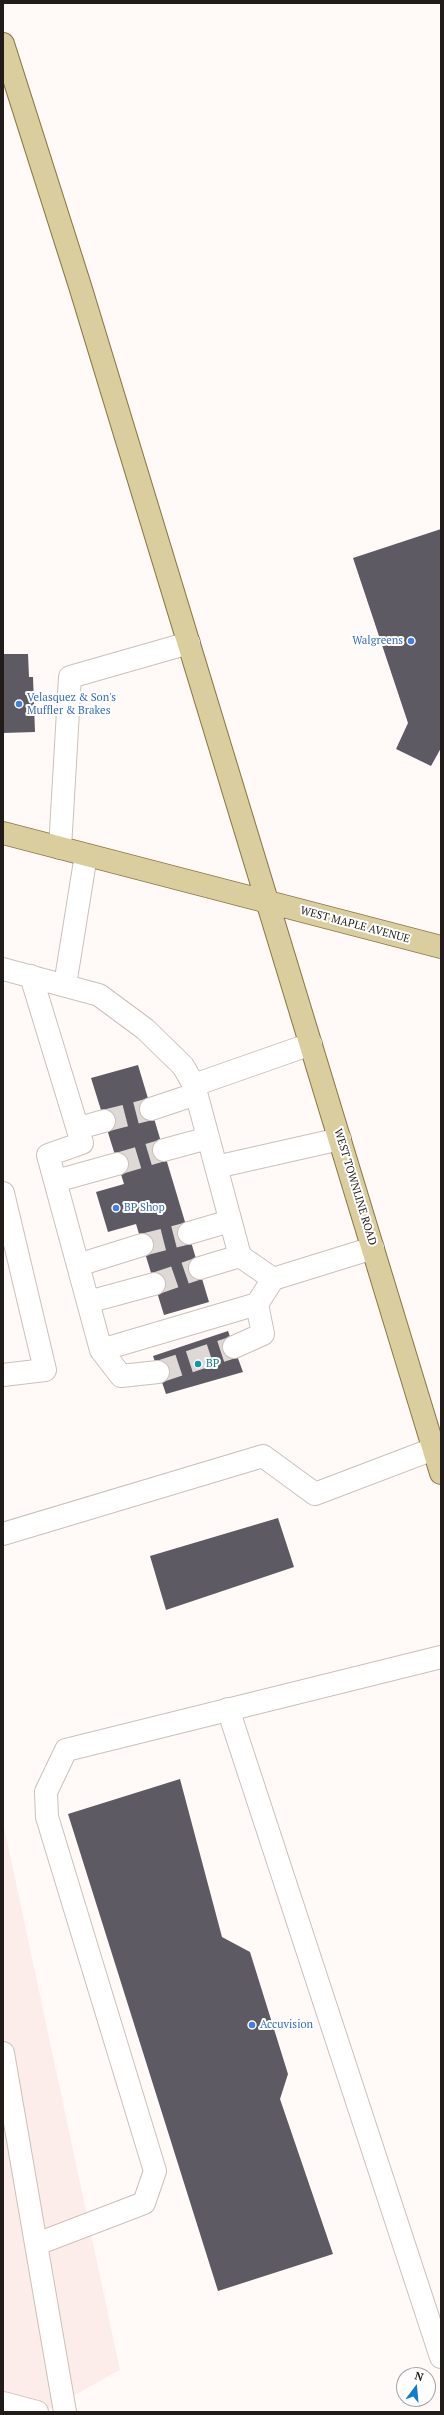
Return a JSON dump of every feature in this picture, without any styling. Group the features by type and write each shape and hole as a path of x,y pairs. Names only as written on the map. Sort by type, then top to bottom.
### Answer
{"main road":[{"name":"WEST TOWNLINE ROAD","path":"3,44 189,643 373,1248 437,1448 441,1473"},
{"name":"WEST MAPLE AVENUE","path":"3,834 441,947"}],"lane":[{"path":"60,848 70,677 189,643"},
{"path":"65,985 86,855"},
{"path":"3,969 99,995 145,1029 183,1066 195,1090 240,1256 273,1279"},
{"path":"31,976 79,1128 82,1143 48,1155 101,1350 121,1376 158,1372"},
{"path":"151,1108 311,1044"},
{"path":"79,1128 104,1121"},
{"path":"164,1150 208,1138"},
{"path":"216,1167 340,1139"},
{"path":"56,1181 117,1164"},
{"path":"3,1193 45,1370 3,1375"},
{"path":"189,1233 230,1221"},
{"path":"78,1265 142,1245"},
{"path":"101,1350 257,1304 273,1279 373,1248"},
{"path":"200,1268 240,1256"},
{"path":"88,1302 154,1284"},
{"path":"234,1347 263,1334 257,1304"},
{"path":"3,1534 263,1456 315,1494 437,1448"},
{"path":"37,2244 144,2203 155,2171 47,1817 46,1792 66,1750 441,1657"},
{"path":"228,1709 441,2356"},
{"path":"3,2053 65,2412"},
{"path":"3,2403 37,2412"}],"shaded area":[{"path":"3,1822 120,2370 44,2412 3,2412"}],"building":[{"name":"Walgreens","path":"441,529 441,748 431,766 396,749 408,723 353,558"},
{"name":"Velasquez & Son's Muffler & Brakes","path":"3,654 28,654 29,677 33,677 35,732 3,733"},
{"path":"138,1065 209,1302 164,1315 136,1224 108,1232 96,1192 124,1184 91,1078"},
{"name":"BP","path":"228,1331 243,1372 166,1394 153,1356"},
{"path":"278,1518 294,1567 166,1610 150,1556"},
{"path":"180,1779 222,1937 250,1952 288,2074 280,2099 333,2254 218,2291 68,1814"}],"tunnel":[{"path":"104,1121 151,1109"},
{"path":"117,1164 164,1150"},
{"path":"142,1245 189,1233"},
{"path":"154,1284 200,1268"},
{"path":"158,1372 234,1347"}],"place":[{"name":"Walgreens","path":"411,641"},
{"name":"Velasquez & Son's Muffler & Brakes","path":"19,704"},
{"name":"BP Shop","path":"116,1208"},
{"name":"BP","path":"198,1364"},
{"name":"Accuvision","path":"252,2025"}]}
